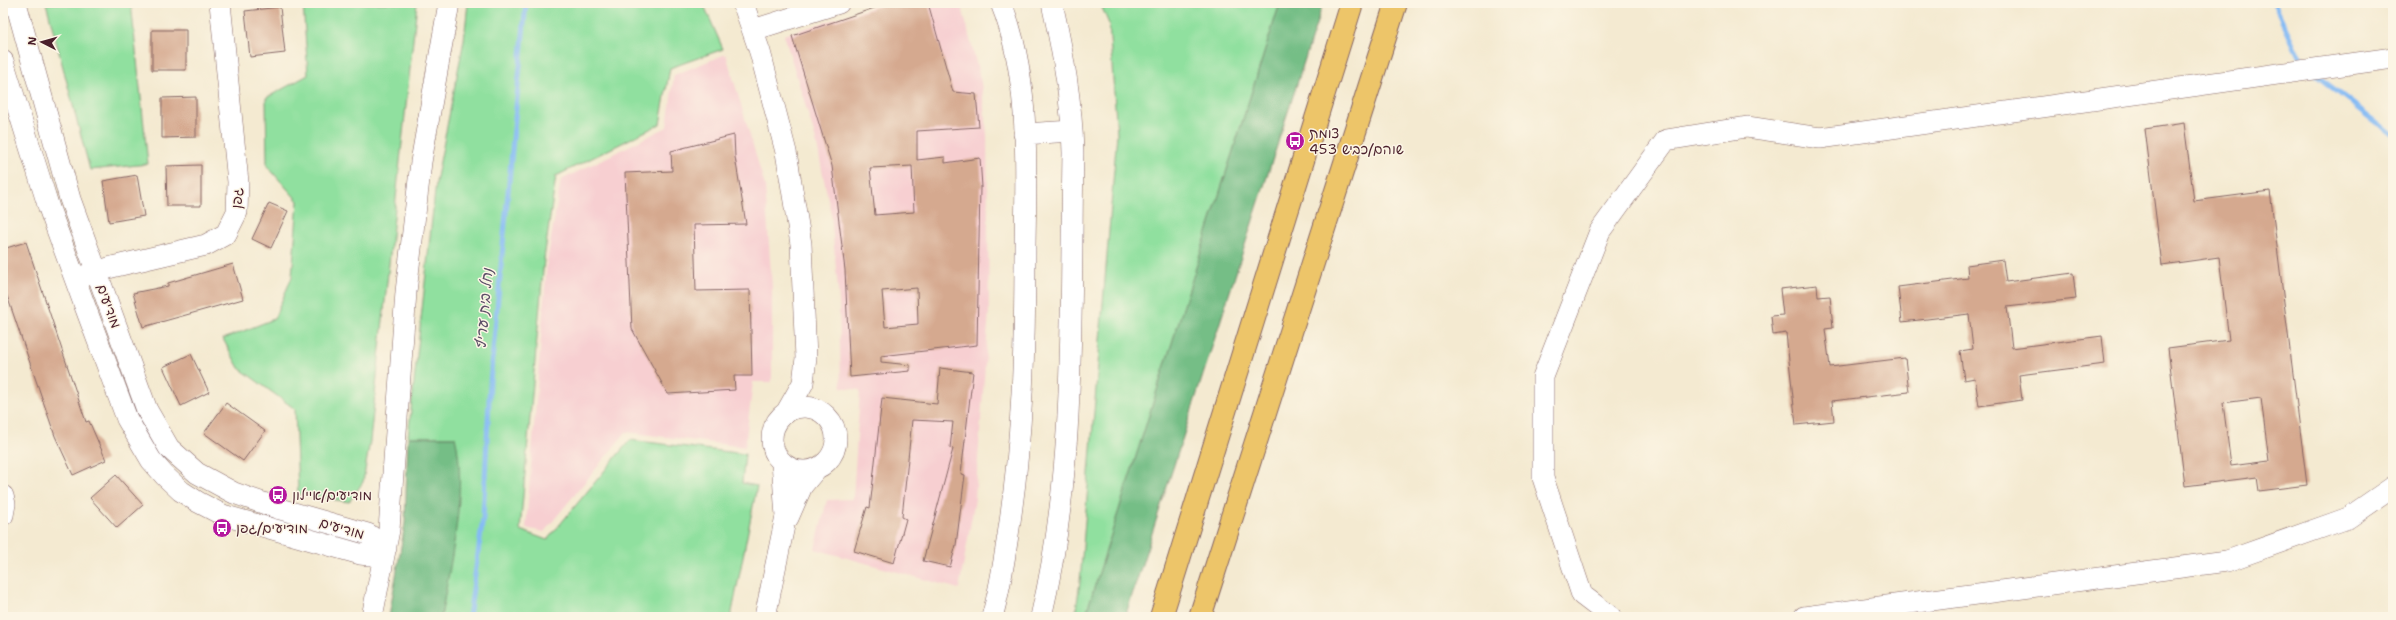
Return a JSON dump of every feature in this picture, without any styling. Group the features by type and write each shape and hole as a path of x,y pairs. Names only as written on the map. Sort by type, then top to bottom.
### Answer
{"main road":[{"path":"1161,617 1352,3"},
{"path":"1200,617 1396,3"}],"street":[{"name":"מודיעים","path":"16,3 70,199 147,410 169,448 182,461 215,484 234,493 280,510 368,534 386,548"},
{"name":"גפן","path":"75,279 97,272 206,245 226,234 237,212 238,182 220,3"},
{"path":"372,617 386,548 407,276 421,162 449,3"},
{"path":"742,3 753,30 784,145 794,199 804,287 806,358 803,383 786,413 775,425 772,437 773,448 782,462 796,470 807,471 817,468"},
{"path":"753,30 839,3"},
{"path":"992,617 1012,511 1022,405 1025,337 1024,134 1021,92 1014,50 1001,3"},
{"path":"1041,617 1055,540 1065,472 1068,414 1072,131 1067,75 1052,3"},
{"path":"1611,617 1582,595 1543,478 1543,377 1600,231 1666,140 1747,127 1820,138 2393,58"},
{"name":"מודיעים","path":"3,61 49,208 134,433 165,476 181,491 223,515 345,551 368,555 386,548"},
{"path":"1024,134 1072,131"},
{"path":"784,528 802,486 817,468 828,460 835,446 834,427 825,416 812,389 806,358"},
{"path":"786,413 804,407 813,408 825,416"},
{"path":"765,617 784,528 785,495 782,462"},
{"path":"1804,617 2227,561 2348,518 2393,487"},
{"path":"3,496 5,504 3,515"}],"shaded area":[{"path":"886,3 961,3 981,82 987,134 989,312 975,499 959,589 815,549 827,500 853,499 860,390 841,387 839,300 831,214 816,140 784,35"},
{"path":"726,54 765,186 772,288 772,382 753,382 745,447 626,432 544,532 526,528 547,262 561,180 667,127 674,75"}],"green space":[{"path":"46,3 131,3 148,164 90,170"},
{"path":"303,3 417,3 370,441 363,482 349,502 298,494 295,409 239,368 223,339 274,319 292,277 298,201 267,166 266,98 308,75"},
{"path":"468,3 703,3 723,49 670,68 660,124 556,176 544,259 520,530 547,540 630,440 745,454 742,483 757,486 731,617 441,617 454,537 455,437 408,437 436,182 464,40"},
{"path":"1100,3 1280,3 1085,617 1075,617 1080,582 1117,134 1109,24"},
{"path":"1280,3 1323,3 1125,617 1085,617"},
{"path":"408,437 455,437 460,480 459,503 453,550 441,617 389,617 405,523"}],"building":[{"path":"889,3 928,3 953,92 976,94 979,127 917,131 917,160 945,157 945,163 980,158 982,187 980,187 977,345 881,356 881,362 910,365 910,371 850,377 845,270 832,166 792,36","holes":["912,166 914,212 875,215 870,168","917,288 918,324 885,327 882,291"]},
{"path":"280,7 285,53 250,57 245,11"},
{"path":"152,30 186,30 186,70 152,70"},
{"path":"196,97 196,137 162,138 162,98"},
{"path":"2184,123 2194,201 2270,191 2307,485 2259,491 2257,477 2185,486 2168,348 2229,340 2219,257 2162,265 2145,129","holes":["2261,398 2269,461 2231,466 2223,403"]},
{"path":"734,135 735,157 746,224 694,225 696,291 750,290 752,376 734,376 735,390 668,394 632,329 625,173 672,171 671,151"},
{"path":"201,165 201,206 167,206 166,166"},
{"path":"137,175 144,216 109,222 103,181"},
{"path":"269,203 288,211 271,248 252,239"},
{"path":"26,242 86,422 89,421 106,460 73,475 55,436 3,284 3,249"},
{"path":"2003,260 2006,282 2073,273 2076,299 2007,307 2012,348 2102,336 2105,364 2019,375 2022,400 1979,406 1975,378 1964,380 1960,351 1973,349 1969,314 1902,322 1898,287 1968,278 1967,265"},
{"path":"233,264 243,299 143,327 133,293 168,286 168,283"},
{"path":"1817,285 1818,297 1830,296 1833,328 1825,329 1830,367 1905,358 1909,392 1832,401 1834,421 1796,425 1786,333 1773,335 1771,316 1783,315 1780,289"},
{"path":"191,354 209,392 181,406 163,367"},
{"path":"940,368 973,372 961,474 965,475 956,545 950,567 923,561 953,449 950,448 953,422 912,420 902,517 906,519 894,563 854,551 867,507 870,508 882,398 937,404"},
{"path":"226,403 265,431 243,461 204,433"},
{"path":"116,475 143,505 117,528 90,498"}],"waterway":[{"name":"נחל בית עריף","path":"469,617 483,518 490,382 526,3"},
{"path":"2274,3 2303,65"},
{"path":"2316,75 2393,135"}],"place":[{"name":"צומת שוהם/כביש 453","path":"1295,141"},
{"name":"מודיעים/איילון","path":"278,495"},
{"name":"מודיעים/גפן","path":"222,528"}]}
